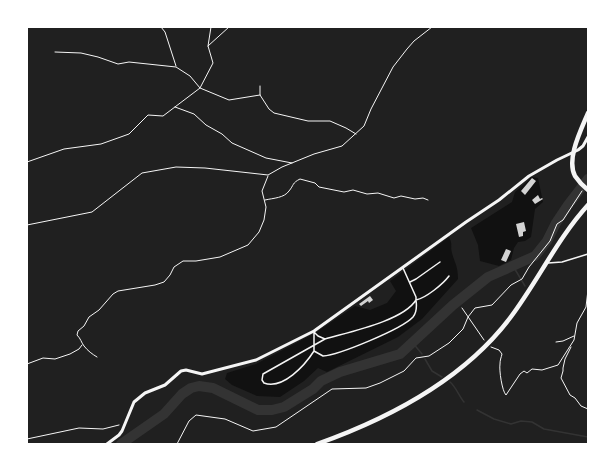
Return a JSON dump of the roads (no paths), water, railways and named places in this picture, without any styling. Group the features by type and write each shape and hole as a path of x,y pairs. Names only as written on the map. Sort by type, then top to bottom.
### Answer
{"main road":[{"path":"586,189 575,175 573,168 574,152 588,113"},
{"path":"317,444 342,435 394,410 443,382 465,365 487,344 511,317 572,224 588,205"}],"street":[{"path":"107,444 119,435 134,402 145,393 165,385 181,372 186,370 202,374 256,360 314,332 466,222 499,200 529,176 583,146 588,137"}],"lane":[{"path":"547,262 562,262 588,254"},
{"path":"410,282 440,262"},
{"path":"314,351 323,356 328,356 388,333 413,317 417,307 416,300 410,282 403,268"},
{"path":"314,332 314,346 314,351 301,368 293,375 272,384 264,383 262,380 263,374 314,346 325,339 392,319 408,310 416,300 422,299 428,295 449,276"},
{"path":"314,332 318,336 325,339"}],"waterway":[{"path":"121,444 164,414 182,394 191,388 199,386 213,388 258,410 272,410 284,407 313,389 321,381 340,372 400,354 453,305 488,277 535,256 547,241 556,223 568,205 588,179"},
{"path":"513,266 525,286"},
{"path":"412,342 422,354"},
{"path":"425,359 432,371 442,377"},
{"path":"450,382 464,402"},
{"path":"477,410 494,419 511,424 521,421 532,422 544,429 588,437"}]}
